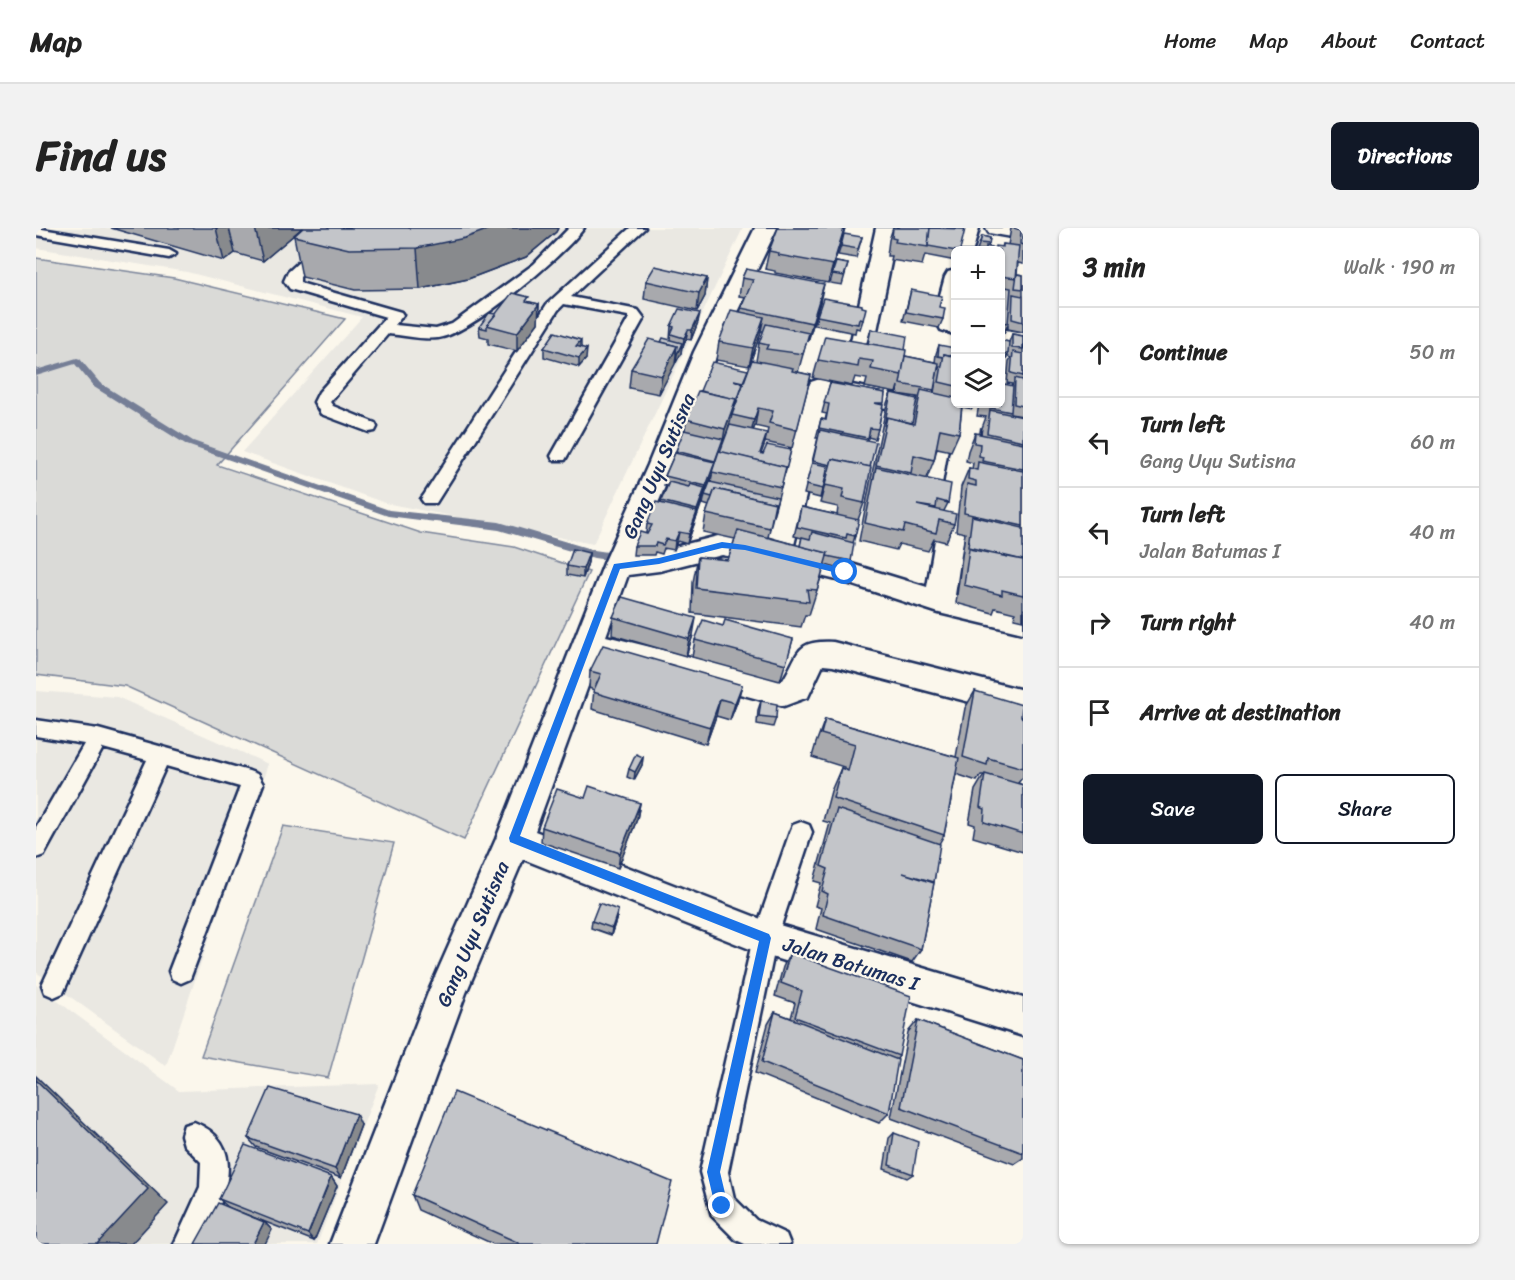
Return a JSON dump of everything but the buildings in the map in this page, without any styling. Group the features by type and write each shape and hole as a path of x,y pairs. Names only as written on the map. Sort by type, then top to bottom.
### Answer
{"street":[{"name":"Gang Uyu Sutisna","path":"352,1244 447,993 514,838 619,560 661,465 702,363 766,228"},
{"path":"861,350 887,228"},
{"path":"963,246 968,228"},
{"path":"997,228 1023,233"},
{"path":"951,297 946,317 951,326"},
{"path":"1005,337 1023,340"},
{"path":"702,363 730,368"},
{"path":"777,555 809,385 973,410 1023,427"},
{"path":"939,602 973,410"},
{"path":"619,560 659,561 722,545 777,555 845,572 939,602 1023,622"},
{"path":"588,642 784,693 797,688 807,661 816,653 832,654 1023,703"},
{"name":"Jalan Batumas I","path":"514,838 765,938 1023,1017"}],"lane":[{"path":"344,228 293,275 291,281 295,286 396,315 325,395 322,402 327,410 369,427"},
{"path":"385,329 437,334 457,327 539,267 577,228"},
{"path":"430,499 552,307 638,228"},
{"path":"36,231 169,254"},
{"path":"558,456 637,318 633,313 559,299"},
{"path":"36,728 98,738 160,754 248,778 252,784 181,971"},
{"path":"36,848 98,738"},
{"path":"54,985 160,754"},
{"path":"776,1244 746,1230 722,1206 714,1172 765,938 801,832"},
{"path":"188,1244 216,1180 215,1160 207,1144 194,1135"}],"shaded area":[{"path":"36,228 743,228 593,544 385,503 242,452 362,317 187,272 36,248"},
{"path":"36,258 174,278 345,319 217,465 421,533 514,547 589,572 464,840 125,686 36,675"},
{"path":"36,691 117,697 268,764 166,1066 36,972"},
{"path":"283,826 394,843 328,1078 201,1056"},
{"path":"36,985 179,1091 379,1084 317,1244 36,1244"}],"waterway":[{"path":"36,373 77,361 97,385 190,443 388,513 499,526 594,554 621,558"}],"route":[{"path":"722,1206 714,1172 765,938 514,838 617,566 659,561 722,545 745,548 845,572"}]}
